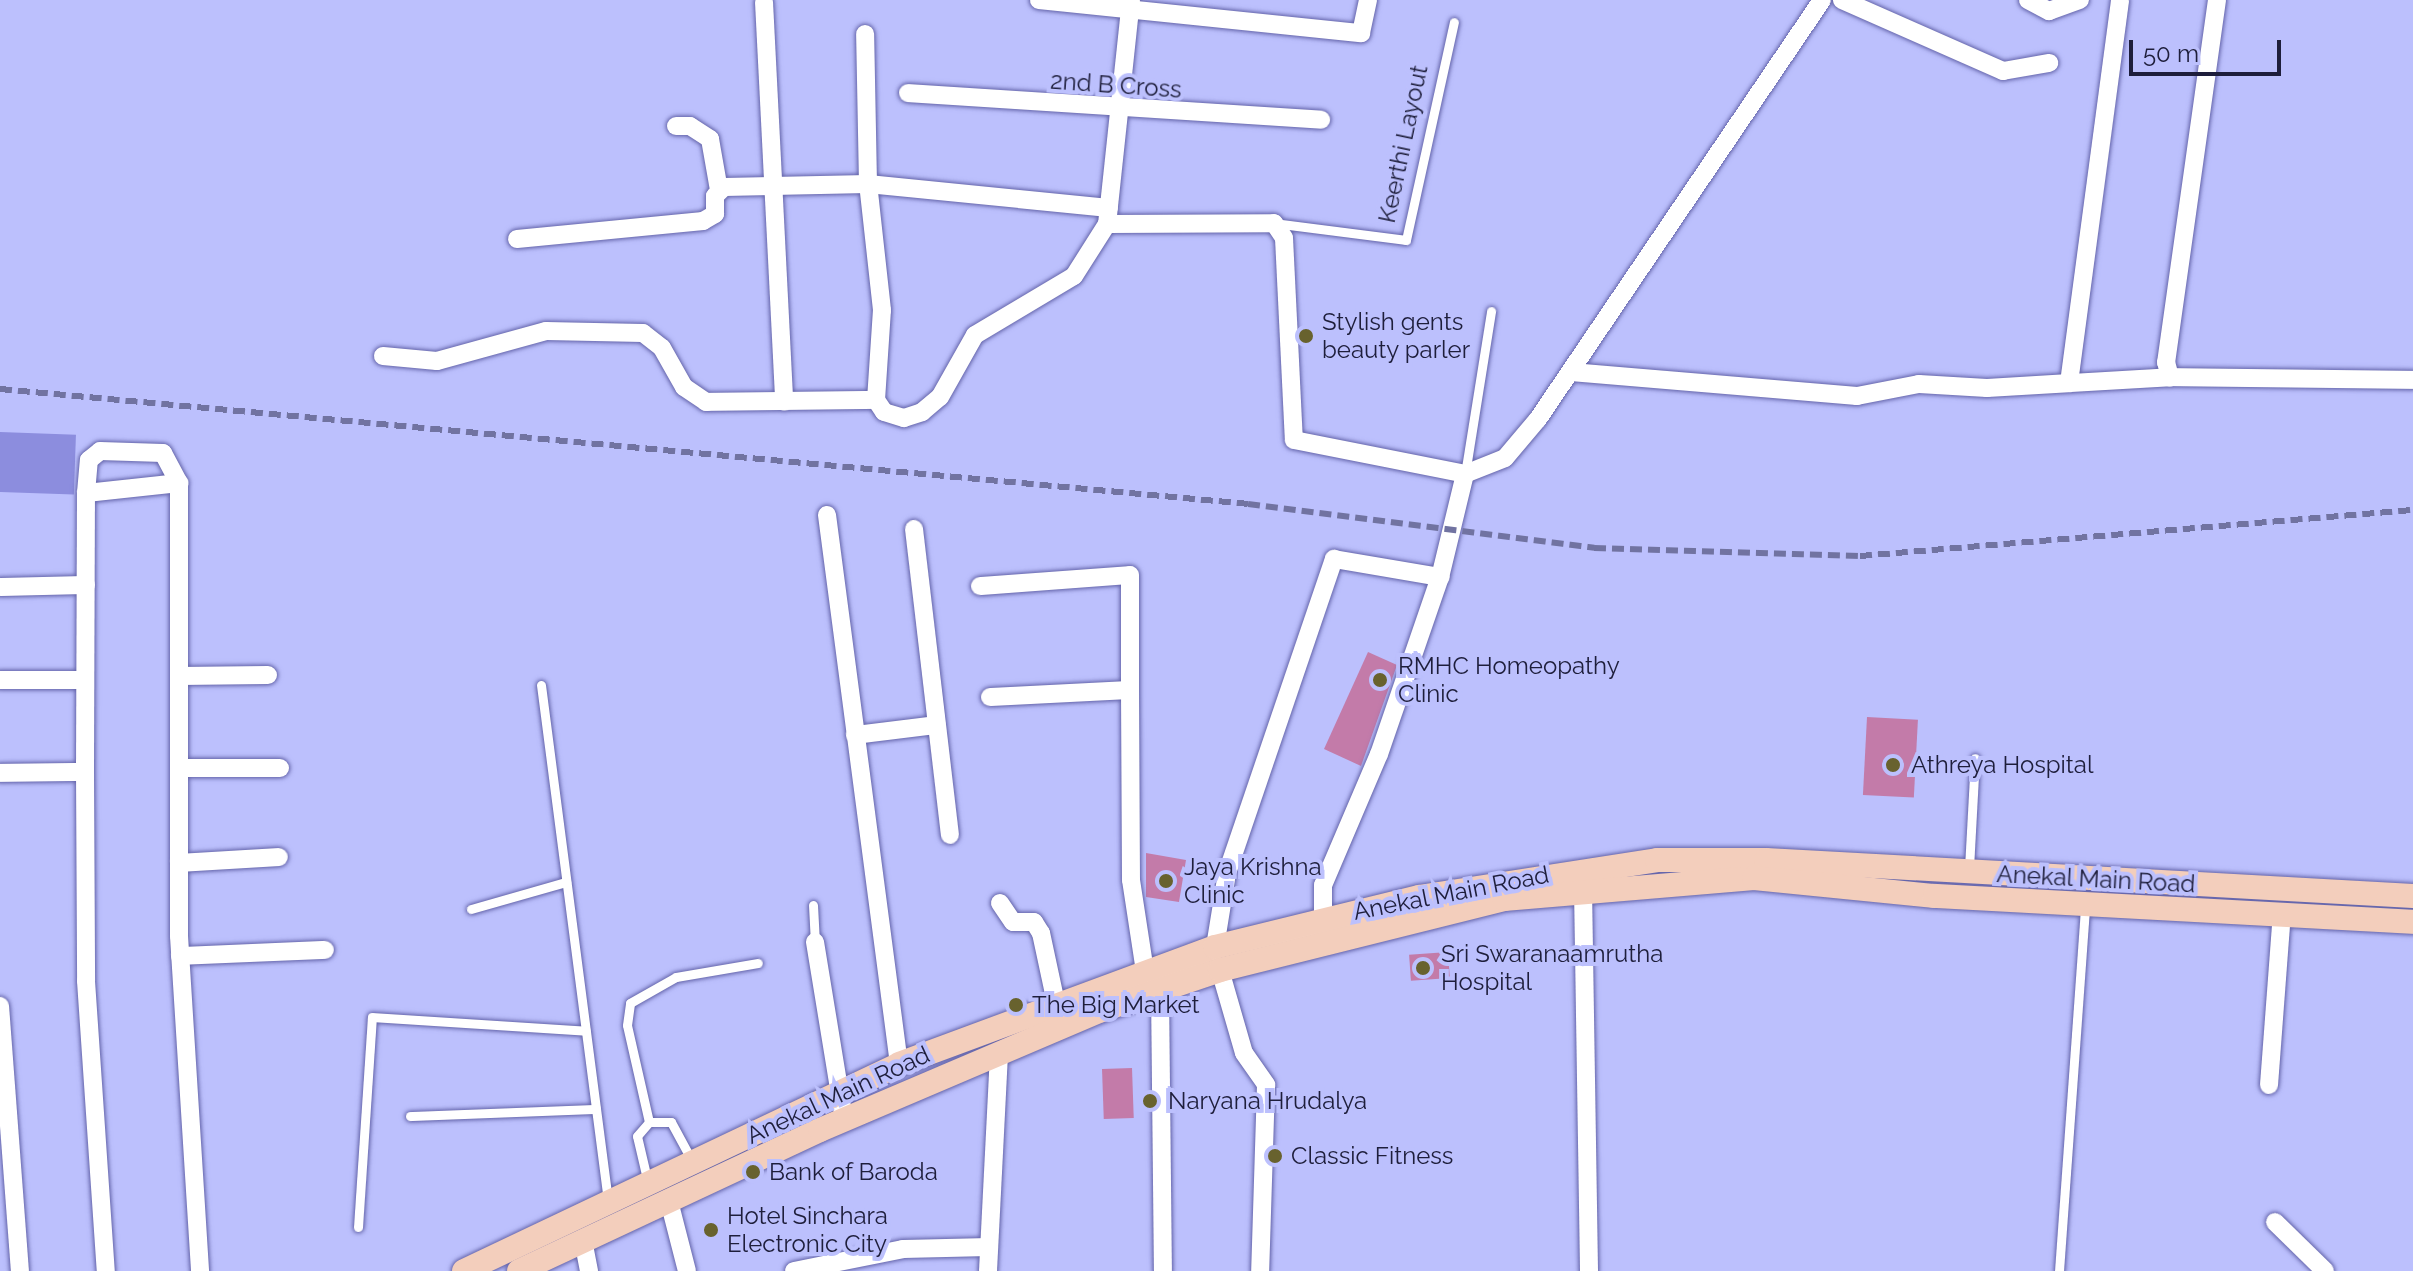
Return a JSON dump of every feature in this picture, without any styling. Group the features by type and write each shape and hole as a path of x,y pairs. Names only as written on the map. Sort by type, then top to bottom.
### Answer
{"main road":[{"name":"Anekal Main Road","path":"464,1271 899,1064 1145,971 1218,959 1323,930 1657,860 1969,871 2413,896"},
{"path":"1323,930 1583,888 1754,878 2085,903 2413,922"},
{"path":"519,1271 844,1120 999,1053 1160,991 1218,959"}],"street":[{"path":"1039,0 1130,6 1361,33 1368,0"},
{"path":"1279,230 1294,440 1465,474 1496,463 1519,445 1571,372 1822,0"},
{"path":"1842,0 2003,71 2049,63"},
{"path":"2028,0 2049,11 2080,0"},
{"path":"2069,383 2120,0"},
{"path":"2170,377 2166,362 2217,0"},
{"path":"764,2 776,184 784,401"},
{"path":"865,34 868,184 882,310 876,400 884,412 904,418 922,412 940,397 975,335 1074,276 1108,216 1130,6"},
{"name":"2nd B Cross","path":"908,93 1118,111 1321,120"},
{"path":"517,239 703,221 715,214 719,190 710,139 676,126"},
{"name":"Keerthi Layout","path":"719,190 776,184 868,184 1108,216 1279,230"},
{"path":"383,356 437,361 546,331 643,333 662,348 684,387 706,402 876,400"},
{"path":"1571,372 1857,396 1919,384 2069,383 2170,377 2413,380"},
{"path":"106,1271 86,981 86,493 89,460 100,451 163,453 179,483 180,956 200,1271"},
{"path":"1323,930 1323,885 1379,754 1440,577 1465,474"},
{"path":"86,493 179,483"},
{"path":"827,515 899,1064"},
{"path":"914,529 950,835"},
{"path":"1260,1271 1266,1085 1244,1053 1218,959 1227,873 1334,559 1440,577"},
{"path":"980,586 1130,575 1131,880 1145,971"},
{"path":"0,587 86,585"},
{"path":"179,676 268,675"},
{"path":"0,680 85,680"},
{"path":"990,697 1130,690"},
{"path":"855,735 936,725"},
{"path":"179,768 280,768"},
{"path":"0,773 85,772"},
{"path":"179,863 279,857"},
{"path":"1583,888 1589,1271"},
{"path":"1000,903 1013,922 1034,922 1056,1003"},
{"path":"2269,1085 2282,913"},
{"path":"815,942 837,1095 844,1120"},
{"path":"180,956 325,950"},
{"path":"1160,991 1163,1271"},
{"path":"0,1006 20,1271"},
{"path":"988,1271 999,1053"},
{"path":"669,1201 687,1271"},
{"path":"2275,1222 2325,1271"},
{"path":"583,1240 589,1271"},
{"path":"794,1271 903,1249 989,1247"}],"lane":[{"name":"Keerthi Layout","path":"1279,230 1406,240 1454,22"},
{"path":"1465,474 1491,311"},
{"path":"541,685 608,1201 615,1226"},
{"path":"1969,871 1975,758"},
{"path":"471,909 566,882"},
{"path":"2059,1271 2085,903"},
{"path":"813,905 815,942"},
{"path":"649,1122 627,1025 630,1003 676,977 758,963"},
{"path":"358,1227 372,1017 586,1031"},
{"path":"410,1116 596,1109"},
{"path":"648,1183 637,1136 649,1122 671,1122 693,1162"}],"shaded area":[{"path":"0,432 76,435 74,495 0,492"}],"building":[{"path":"1368,652 1397,665 1361,766 1324,749"},
{"path":"1867,717 1918,720 1914,798 1863,795"},
{"path":"1146,853 1186,860 1179,902 1146,897"},
{"path":"1448,952 1450,978 1411,981 1409,955"},
{"path":"1132,1068 1134,1118 1104,1119 1102,1069"}],"railway":[{"path":"0,389 1248,504 1594,548 1860,556 2413,510"}],"place":[{"name":"Stylish gents beauty parler","path":"1306,336"},
{"name":"RMHC Homeopathy Clinic","path":"1380,680"},
{"name":"Athreya Hospital","path":"1893,765"},
{"name":"Jaya Krishna Clinic","path":"1166,881"},
{"name":"Sri Swaranaamrutha Hospital","path":"1423,968"},
{"name":"The Big Market","path":"1016,1005"},
{"name":"Naryana Hrudalya","path":"1150,1101"},
{"name":"Classic Fitness","path":"1275,1156"},
{"name":"Bank of Baroda","path":"753,1172"},
{"name":"Hotel Sinchara Electronic City","path":"711,1230"}]}
